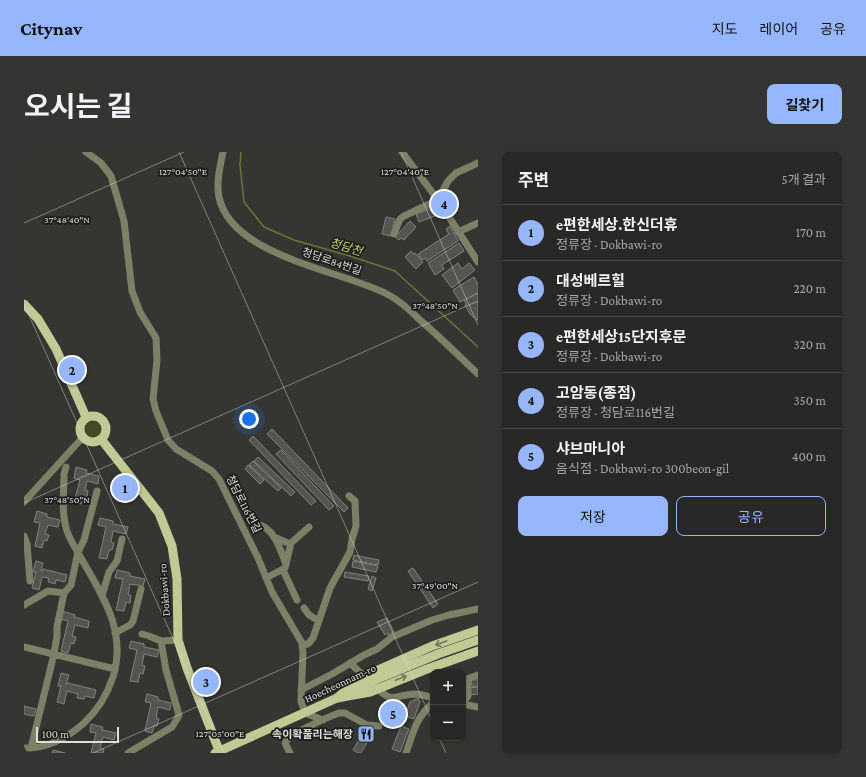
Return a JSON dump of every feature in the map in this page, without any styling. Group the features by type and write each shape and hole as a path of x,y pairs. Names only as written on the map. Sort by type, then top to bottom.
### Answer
{"main road":[{"path":"24,304 38,319 56,349 86,417"},
{"path":"95,415 103,419 106,423 106,432 101,440 89,442 83,437 80,428 86,417 95,415"},
{"name":"Dokbawi-ro","path":"101,440 159,512 172,546 177,579 178,640 218,752"},
{"path":"337,698 362,677 432,646 478,630"},
{"name":"Hoecheonnam-ro","path":"218,752 377,679 438,654 478,640"},
{"path":"337,698 370,692 427,668 478,651"}],"street":[{"name":"청담로116번길","path":"86,152 104,165 113,181 124,221 132,291 136,303 155,335 157,342 157,360 153,399 156,412 166,436 181,453 212,471 218,478 258,558 272,592 303,646"},
{"name":"청담로84번길","path":"223,152 218,176 220,198 225,213 243,233 263,247 281,255 356,280 394,298 428,326 478,374"},
{"path":"402,152 438,200 478,262"},
{"path":"394,234 400,219 438,200 448,181 456,173 478,163"},
{"path":"458,232 478,223"},
{"path":"24,502 83,437"},
{"path":"66,467 64,474 64,516 69,536 78,552 111,613 118,649 110,688 88,719 66,736 41,750 27,748 54,654 57,627 64,593 71,586 78,552 84,540 97,491"},
{"path":"323,720 305,713 301,701 303,646 309,643 313,638 331,586 349,556 357,523 355,501 349,496"},
{"path":"260,525 266,528 274,537 297,600"},
{"path":"266,578 285,567 290,544 309,527"},
{"path":"24,536 27,544 30,581"},
{"path":"274,537 290,544"},
{"path":"102,596 109,572 117,561 122,539"},
{"path":"115,633 130,625 133,621 141,589"},
{"path":"24,605 48,591 64,593"},
{"path":"304,608 309,615 319,621"},
{"path":"301,690 381,646 392,637 432,620 478,609"},
{"path":"142,634 151,636 160,641 178,640"},
{"path":"128,753 172,727 178,719 179,715 166,670 160,641"},
{"path":"24,647 115,669"},
{"path":"350,663 388,698 397,698 416,694 430,697"},
{"path":"466,699 468,696 467,679 478,675"},
{"path":"406,753 419,718 431,705"},
{"path":"466,705 478,707"},
{"path":"290,753 286,741 302,730 343,712 365,724 379,726"}],"green space":[{"path":"93,421 99,423 101,429 99,435 93,437 87,435 85,429 87,423"}],"building":[{"path":"432,208 435,216 419,222 416,214"},
{"path":"386,217 395,219 391,236 382,234"},
{"path":"410,221 416,227 404,240 401,238 399,240 395,237"},
{"path":"450,226 458,241 427,261 425,258 422,260 418,254 449,234 446,229"},
{"path":"459,243 464,251 442,265 444,269 435,275 428,263"},
{"path":"411,251 414,254 415,253 423,262 416,269 405,257"},
{"path":"458,263 462,269 469,263 475,270 452,288 442,275"},
{"path":"474,277 478,285 478,293 460,302 453,290"},
{"path":"478,293 477,320 470,314 464,300"},
{"path":"272,429 348,508 344,512 267,434"},
{"path":"253,436 316,501 311,505 249,440"},
{"path":"281,450 334,506 329,510 276,454"},
{"path":"258,457 295,492 291,496 254,461"},
{"path":"253,461 281,488 278,491 249,465"},
{"path":"248,465 264,480 260,484 245,469"},
{"path":"76,467 87,470 86,473 99,476 98,484 87,481 85,490 88,491 87,497 83,497 82,504 74,502 80,480 74,478"},
{"path":"37,511 47,514 47,517 60,520 58,527 48,525 45,534 49,535 47,541 44,540 42,548 35,546 40,523 34,522"},
{"path":"100,518 113,521 113,524 128,527 126,534 113,531 111,542 114,543 112,550 109,550 107,559 99,558 106,527 98,525"},
{"path":"354,555 379,560 378,565 353,560"},
{"path":"36,561 43,563 41,571 43,569 67,575 65,582 56,580 55,584 48,582 49,578 42,577 39,590 32,588 36,572 33,572"},
{"path":"353,561 378,566 376,572 352,567"},
{"path":"413,568 438,604 433,608 408,571"},
{"path":"117,570 130,573 130,576 145,579 143,586 130,584 128,595 131,595 130,603 126,602 124,611 116,610 123,579 115,578"},
{"path":"345,572 369,576 368,581 344,577"},
{"path":"372,576 376,578 372,591 368,589"},
{"path":"62,611 75,615 74,617 89,621 88,628 75,625 72,636 76,637 74,644 71,643 68,653 61,651 68,621 60,619"},
{"path":"387,618 394,632 392,632 393,634 389,636 388,633 385,635 377,622"},
{"path":"131,641 144,644 144,647 159,650 157,657 144,654 142,665 145,666 143,674 140,673 138,682 130,681 137,650 129,648"},
{"path":"61,673 69,675 66,685 68,683 96,690 94,698 85,696 84,699 77,698 78,694 67,691 64,704 57,702 61,686 58,686"},
{"path":"478,677 478,686 472,687 471,678"},
{"path":"478,687 478,694 470,695 469,688"},
{"path":"147,694 158,697 158,700 171,703 170,710 158,707 156,718 159,719 157,726 154,726 152,733 145,731 151,703 145,702"},
{"path":"418,698 420,702 414,719 405,716 410,702"},
{"path":"395,704 402,708 390,728 383,724"},
{"path":"24,706 36,709 34,716 24,714"},
{"path":"91,724 103,727 102,730 116,733 114,740 103,737 100,748 104,749 103,753 91,753 96,733 90,732"},
{"path":"401,726 409,729 400,752 392,749"},
{"path":"366,728 373,732 361,753 358,753 353,750"},
{"path":"53,750 65,753 52,753"}],"waterway":[{"name":"청담천","path":"241,152 240,165 244,202 264,227 294,240 395,271 478,347"}],"place":[{"name":"고암동(종점)","path":"444,204"},
{"name":"대성베르힐","path":"72,370"},
{"name":"e편한세상.한신더휴","path":"125,488"},
{"name":"e편한세상15단지후문","path":"206,682"},
{"name":"샤브마니아","path":"393,714"},
{"name":"속이확풀리는해장","path":"366,734"}]}
